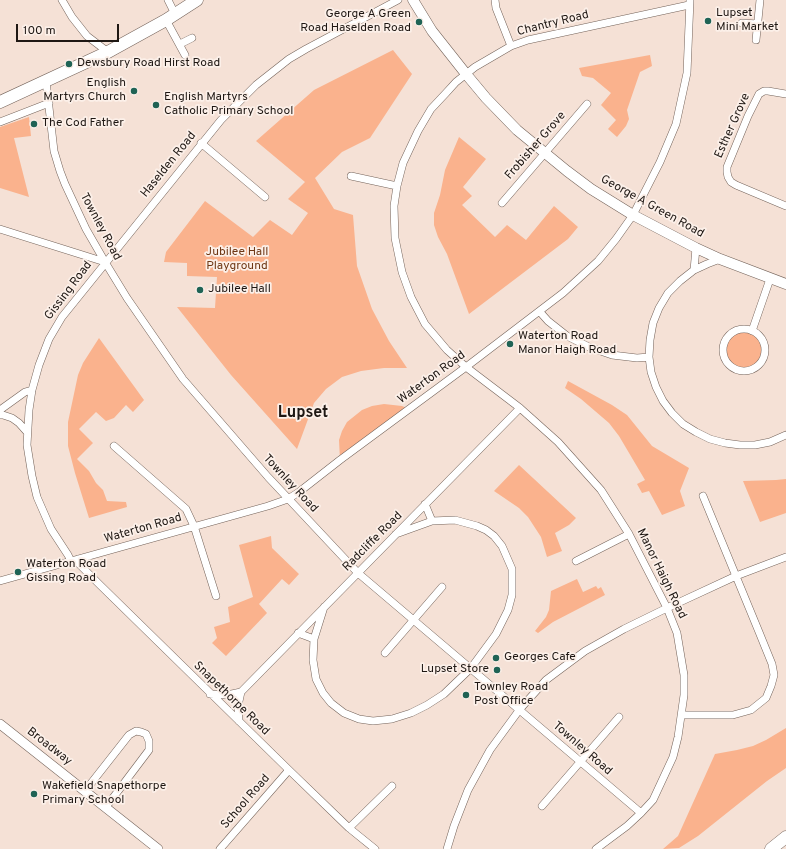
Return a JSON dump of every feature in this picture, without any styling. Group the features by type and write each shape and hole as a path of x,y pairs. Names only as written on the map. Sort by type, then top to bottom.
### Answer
{"highway":[{"path":"0,102 108,52 171,17 197,0"},
{"path":"771,849 786,837"}],"main road":[{"name":"George A Green Road","path":"413,0 432,31 466,74 503,115 544,154 591,188 633,215 720,259 786,284"}],"street":[{"path":"62,0 72,18 87,36 108,52"},
{"path":"168,0 171,17 185,55"},
{"name":"Haselden Road","path":"105,262 201,143 237,103 256,85 283,63 325,38 398,0"},
{"path":"494,0 497,13 511,46"},
{"path":"756,40 760,0"},
{"name":"Chantry Road","path":"466,367 447,350 425,324 417,310 406,283 395,238 394,206 403,163 418,131 431,109 456,82 466,74 511,46 545,35 689,3"},
{"name":"Waterton Road","path":"0,581 268,506 288,499 540,312 563,293 598,261 616,239 633,215 660,162 676,124 687,73 689,3"},
{"path":"742,23 758,24"},
{"path":"180,44 192,38"},
{"name":"Townley Road","path":"46,81 54,151 60,171 86,229 127,298 183,379 288,499 358,573 641,813"},
{"name":"Esther Grove","path":"786,94 764,91 758,94 727,172 731,182 736,185 786,206"},
{"path":"0,122 49,103"},
{"name":"Frobisher Grove","path":"502,203 587,104"},
{"path":"201,143 265,197"},
{"path":"351,176 397,186"},
{"path":"0,229 105,262"},
{"path":"694,270 696,248"},
{"path":"720,259 694,270 680,280 668,293 659,308 653,323 649,357 651,372 656,387 663,401 678,418 696,432 717,441 740,445 755,445 770,442 786,435"},
{"name":"Gissing Road","path":"74,560 68,555 51,529 37,497 30,464 27,432 32,390 39,365 49,339 66,311 105,262"},
{"path":"752,331 770,279"},
{"path":"540,312 548,321 567,336 589,347 606,353 625,357 649,357"},
{"path":"743,329 752,331 759,336 764,344 765,352 762,361 756,367 748,371 740,371 731,368 725,361 722,353 723,344 728,336 735,331 743,329"},
{"name":"Manor Haigh Road","path":"466,367 520,408 558,442 601,490 629,534 667,608 677,633 684,675 684,695 678,737 673,757 653,800 622,830 596,849"},
{"path":"0,410 25,392 32,390"},
{"name":"Radcliffe Road","path":"241,692 520,408"},
{"path":"0,415 12,418 20,423 27,432"},
{"path":"114,446 186,509 194,526 216,596"},
{"path":"682,714 733,715 744,713 758,705 766,698 774,675 772,664 703,496"},
{"path":"425,504 432,521"},
{"path":"324,607 314,640 313,660 316,679 322,693 344,713 359,719 373,721 411,713 444,694 471,668 496,634 508,610 512,595 512,569 502,546 494,536 486,530 467,522 455,520 432,521 396,534"},
{"path":"576,561 629,534"},
{"path":"448,849 454,826 468,790 490,750 520,709 546,680 585,651 606,639 667,608 736,576 786,556"},
{"name":"Snapethorpe Road","path":"74,560 80,564 210,694 349,828 375,849"},
{"path":"385,653 442,588"},
{"path":"298,633 314,640"},
{"path":"210,694 227,695 241,692 238,706 239,721"},
{"path":"542,806 619,717"},
{"name":"Broadway","path":"0,724 158,849"},
{"path":"85,791 129,735 136,731 146,734 149,741 148,750 106,807"},
{"name":"School Road","path":"220,849 289,770"},
{"path":"349,828 392,786"}],"green space":[{"name":"Jubilee Hall Playground","path":"393,50 412,74 370,138 342,152 315,178 334,209 353,215 357,266 372,309 389,341 407,368 384,368 361,371 342,377 326,389 314,403 297,449 231,375 177,307 215,308 217,277 187,276 187,263 164,262 166,252 205,201 253,237 270,220 292,235 308,213 288,199 305,182 256,141 314,90"},
{"path":"650,55 652,66 640,72 627,110 629,119 626,126 617,137 608,129 616,120 601,105 611,93 593,78 582,76 579,68"},
{"path":"29,117 31,136 14,138 29,197 0,188 0,127"},
{"path":"459,137 486,159 463,187 472,196 462,205 495,237 507,225 526,240 554,206 578,227 568,239 469,314 447,254 438,237 434,225 434,213 440,195 445,170"},
{"path":"744,332 757,337 762,350 757,363 744,368 731,363 726,350 731,337"},
{"path":"99,338 144,400 133,412 126,405 114,418 106,421 96,412 79,429 93,443 77,459 89,471 96,483 103,490 107,501 126,502 127,507 89,518 68,446 68,422 78,375 83,363"},
{"path":"568,381 627,415 652,446 689,468 680,491 685,506 662,515 649,491 642,493 637,484 645,480 619,436 609,423 581,399 565,388"},
{"path":"384,404 402,406 409,409 340,460 339,440 347,422 362,410 372,406"},
{"path":"519,465 576,518 569,525 555,533 562,551 547,557 541,537 528,517 519,508 494,491"},
{"path":"786,479 786,513 760,522 743,481"},
{"path":"271,536 272,548 299,574 289,585 282,579 259,604 267,613 226,656 212,643 217,638 214,627 230,622 228,607 253,597 239,545"},
{"path":"577,579 583,592 596,586 598,589 601,587 605,595 553,622 538,633 535,631 546,617 549,610 551,591"},
{"path":"786,728 786,768 767,781 698,836 679,848 663,849 678,836 715,754 753,746"}],"place":[{"name":"Lupset Mini Market","path":"708,21"},
{"name":"George A Green Road Haselden Road","path":"419,22"},
{"name":"Dewsbury Road Hirst Road","path":"69,64"},
{"name":"English Martyrs Church","path":"134,91"},
{"name":"English Martyrs Catholic Primary School","path":"156,105"},
{"name":"The Cod Father","path":"34,124"},
{"name":"Jubilee Hall","path":"200,290"},
{"name":"Waterton Road Manor Haigh Road","path":"510,344"},
{"name":"Waterton Road Gissing Road","path":"18,572"},
{"name":"Georges Cafe","path":"496,658"},
{"name":"Lupset Store","path":"497,670"},
{"name":"Townley Road Post Office","path":"466,695"},
{"name":"Wakefield Snapethorpe Primary School","path":"34,794"}],"district":[{"name":"Lupset","path":"303,414"}]}
